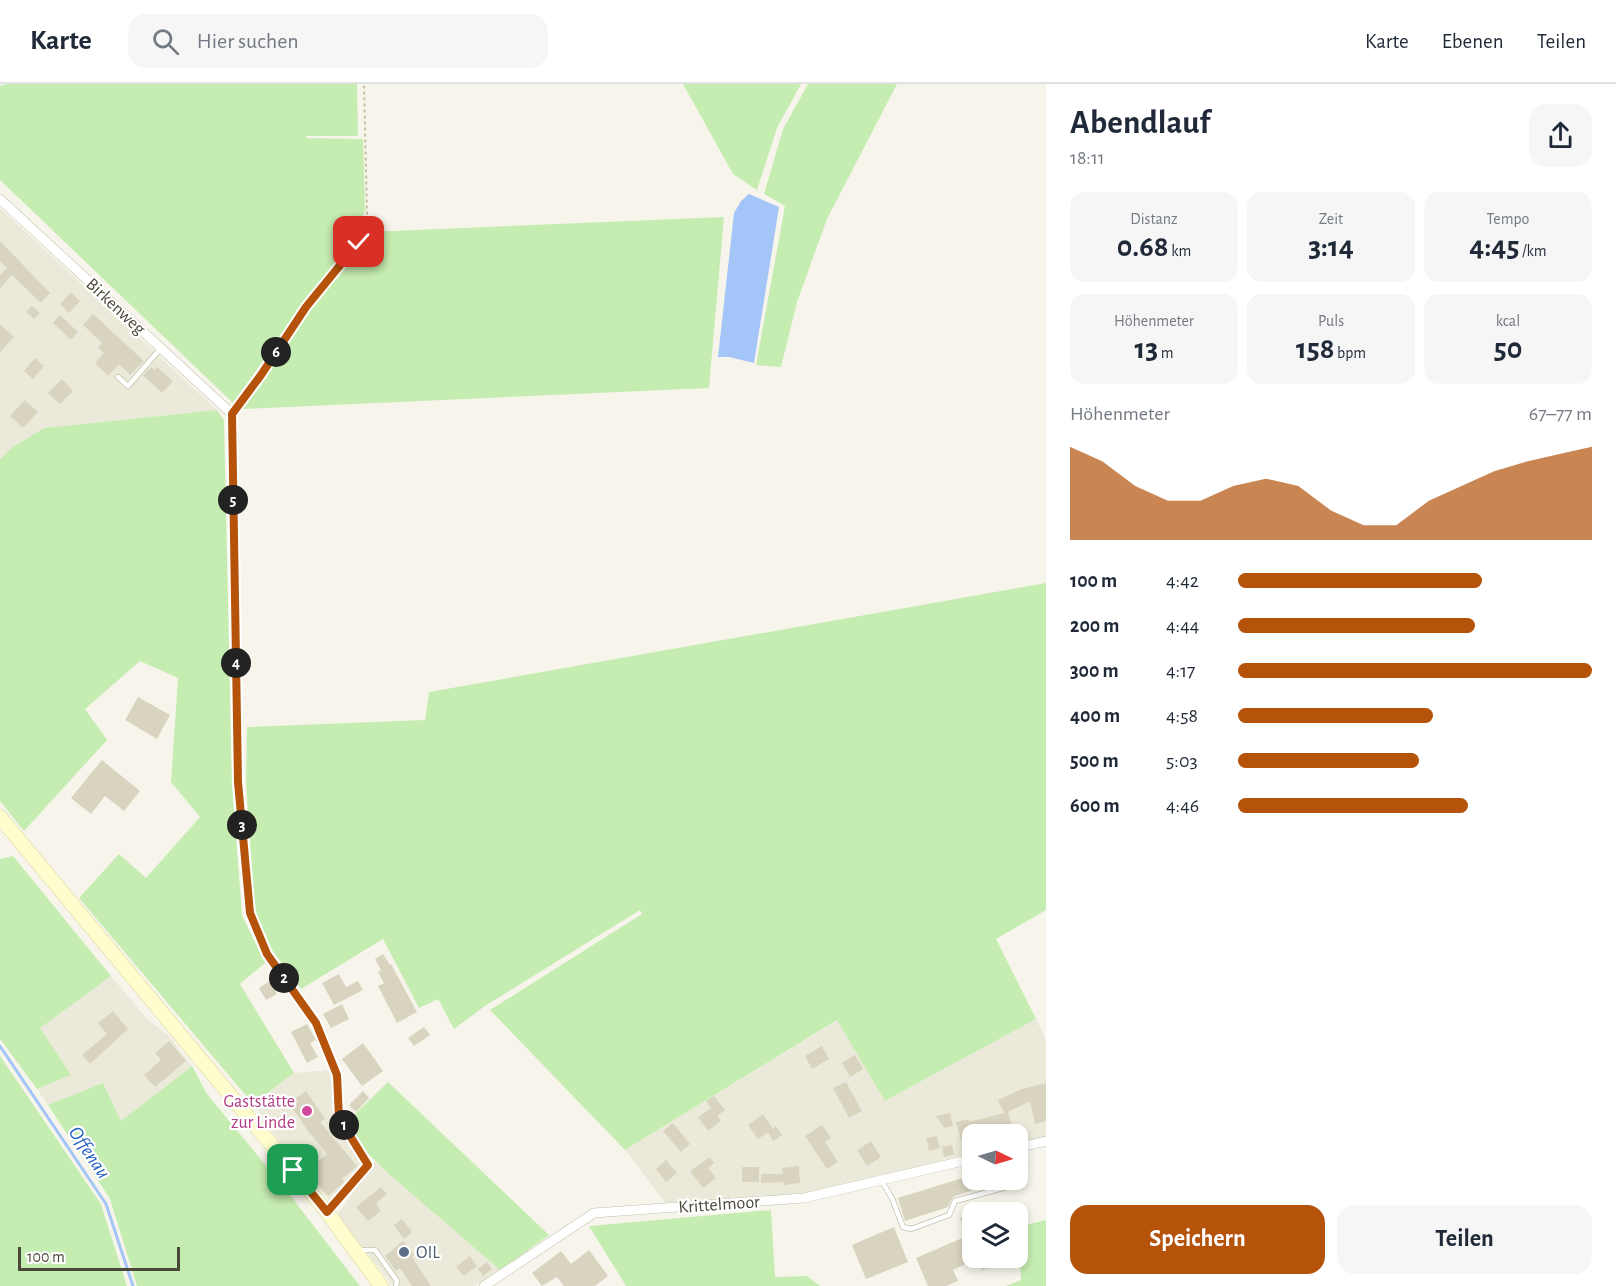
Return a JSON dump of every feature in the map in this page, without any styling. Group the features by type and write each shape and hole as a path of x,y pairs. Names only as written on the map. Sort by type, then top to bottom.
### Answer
{"main road":[{"path":"0,817 327,1212 381,1286"}],"street":[{"name":"Birkenweg","path":"0,199 232,414"},
{"path":"232,414 238,782 250,913 267,954 316,1023 337,1075 339,1118 368,1165 327,1212"},
{"path":"1028,1145 1046,1141"},
{"name":"Krittelmoor","path":"484,1286 594,1213 804,1198 962,1161"}],"lane":[{"path":"118,377 128,386 161,348"},
{"path":"880,1180 892,1198 903,1227 911,1229 949,1215 955,1202 997,1190"},
{"path":"356,1250 375,1250 397,1281 396,1286"}],"path":[{"path":"232,414 306,307 359,242 367,214 364,84"}],"shaded area":[{"path":"0,208 217,410 44,428 13,447 0,459"},
{"path":"111,976 148,1020 168,1035 192,1066 121,1121 103,1083 48,1105 37,1089 71,1074 39,1028"},
{"path":"1036,1019 1046,1040 1046,1137 1028,1141 1028,1124 962,1124 962,1156 804,1194 667,1205 625,1150 838,1020 886,1101"},
{"path":"330,1070 337,1118 365,1166 337,1199 330,1201 292,1159 253,1104 294,1073"},
{"path":"375,1161 500,1270 475,1286 393,1286 337,1215"}],"green space":[{"path":"6,84 357,84 358,136 307,136 306,138 363,139 365,210 355,240 303,305 233,403 0,180 0,86"},
{"path":"683,84 801,84 777,128 757,190 733,174"},
{"path":"808,84 897,84 827,219 797,302 781,367 756,365 785,206 764,194 783,129"},
{"path":"724,217 709,388 243,409 311,310 363,243 368,232"},
{"path":"217,410 224,420 232,785 242,915 265,963 240,984 294,1073 253,1104 79,898 119,854 146,878 200,817 171,782 178,678 140,661 85,709 107,740 24,831 0,801 0,459 13,447 44,428"},
{"path":"1046,583 1046,910 996,939 1036,1019 885,1101 837,1020 625,1150 490,1010 642,914 640,910 485,1006 454,1029 438,999 419,1008 383,939 301,989 272,950 255,911 246,784 247,727 425,720 429,692"},
{"path":"13,856 111,976 40,1028 71,1075 37,1089 0,1039 0,859"},
{"path":"0,1056 101,1204 127,1286 0,1286"},
{"path":"192,1066 207,1094 286,1190 360,1286 137,1286 110,1199 48,1105 103,1083 121,1121"},
{"path":"388,1082 549,1235 500,1270 390,1175 367,1153 347,1122"},
{"path":"771,1210 775,1277 807,1276 820,1286 626,1286 589,1226"},
{"path":"1046,1220 1046,1286 1006,1286 1021,1280 1020,1268 1028,1268 1028,1224"}],"water":[{"path":"749,194 779,207 754,363 729,357 718,357 734,213 741,201"}],"building":[{"path":"0,241 50,293 41,303 12,275 0,288 0,275 7,268 0,261"},
{"path":"71,292 80,301 69,313 60,304"},
{"path":"32,306 40,313 34,319 26,312"},
{"path":"93,314 144,361 130,375 119,364 108,376 95,363 104,353 98,348 102,343 83,325"},
{"path":"60,315 78,332 71,340 53,323"},
{"path":"0,324 14,337 0,352"},
{"path":"35,358 44,366 33,379 24,371"},
{"path":"151,367 154,370 157,367 173,381 162,393 143,375"},
{"path":"62,379 73,391 60,404 48,393"},
{"path":"25,400 38,412 23,428 10,416"},
{"path":"138,697 170,715 157,739 125,720"},
{"path":"102,760 140,791 124,811 105,796 91,814 71,798"},
{"path":"383,954 391,964 417,1012 397,1023 378,986 384,983 375,959"},
{"path":"339,974 346,987 358,981 363,990 334,1005 322,983"},
{"path":"270,981 277,994 266,1000 259,988"},
{"path":"342,1004 349,1019 331,1028 323,1014"},
{"path":"113,1011 128,1029 90,1064 82,1055 107,1034 98,1023"},
{"path":"307,1024 316,1040 310,1043 318,1057 307,1063 291,1032"},
{"path":"424,1027 430,1035 414,1046 408,1038"},
{"path":"169,1041 186,1061 155,1087 144,1075 161,1060 155,1053"},
{"path":"363,1043 383,1071 362,1086 342,1059"},
{"path":"822,1046 829,1059 812,1069 805,1056"},
{"path":"855,1055 863,1069 850,1077 842,1063"},
{"path":"846,1082 862,1111 849,1118 833,1088"},
{"path":"1046,1083 1046,1121 1035,1124 1030,1101 1008,1112 1011,1124 962,1124 962,1143 956,1122 969,1119 969,1122 1004,1113 998,1100 1022,1089"},
{"path":"306,1091 325,1119 320,1122 357,1166 328,1196 307,1171 327,1154 289,1103"},
{"path":"363,1091 369,1098 356,1112 349,1105"},
{"path":"714,1096 725,1110 717,1116 721,1121 708,1131 698,1117 711,1108 706,1101"},
{"path":"950,1113 953,1126 944,1128 936,1116"},
{"path":"763,1114 773,1129 758,1139 748,1125"},
{"path":"673,1123 690,1144 681,1152 663,1131"},
{"path":"822,1125 831,1138 825,1142 838,1162 827,1169 805,1136"},
{"path":"776,1126 782,1135 773,1141 768,1132"},
{"path":"937,1136 940,1148 929,1151 926,1138"},
{"path":"871,1141 881,1157 867,1166 857,1150"},
{"path":"952,1145 954,1155 944,1157 942,1147"},
{"path":"710,1157 714,1163 708,1168 716,1178 703,1188 690,1171"},
{"path":"666,1160 677,1173 666,1182 656,1169"},
{"path":"799,1166 800,1183 784,1185 784,1182 761,1183 761,1174 783,1174 782,1168"},
{"path":"742,1167 759,1167 759,1182 742,1182"},
{"path":"962,1178 962,1190 974,1190 953,1197 948,1207 905,1221 898,1198"},
{"path":"381,1187 387,1194 376,1203 381,1211 368,1221 356,1207"},
{"path":"402,1219 412,1232 404,1239 394,1225"},
{"path":"894,1227 908,1262 866,1279 852,1245"},
{"path":"962,1238 962,1266 953,1270 958,1281 946,1286 928,1286 916,1258"},
{"path":"403,1241 414,1255 412,1257 431,1286 412,1286 400,1268 396,1271 385,1256"},
{"path":"589,1250 608,1276 595,1286 564,1286 557,1277 542,1286 532,1273 561,1251 571,1264"},
{"path":"470,1256 477,1266 464,1276 456,1267"},
{"path":"487,1262 492,1269 483,1276 478,1269"}],"waterway":[{"name":"Offenau","path":"0,1046 106,1204 133,1286"}],"place":[{"name":"Gaststätte zur Linde","path":"307,1111"},
{"name":"OIL","path":"404,1252"}],"route":[{"path":"293,1170 327,1212 368,1165 339,1118 337,1075 316,1023 267,954 250,913 238,782 232,414 306,307 359,242"}]}
